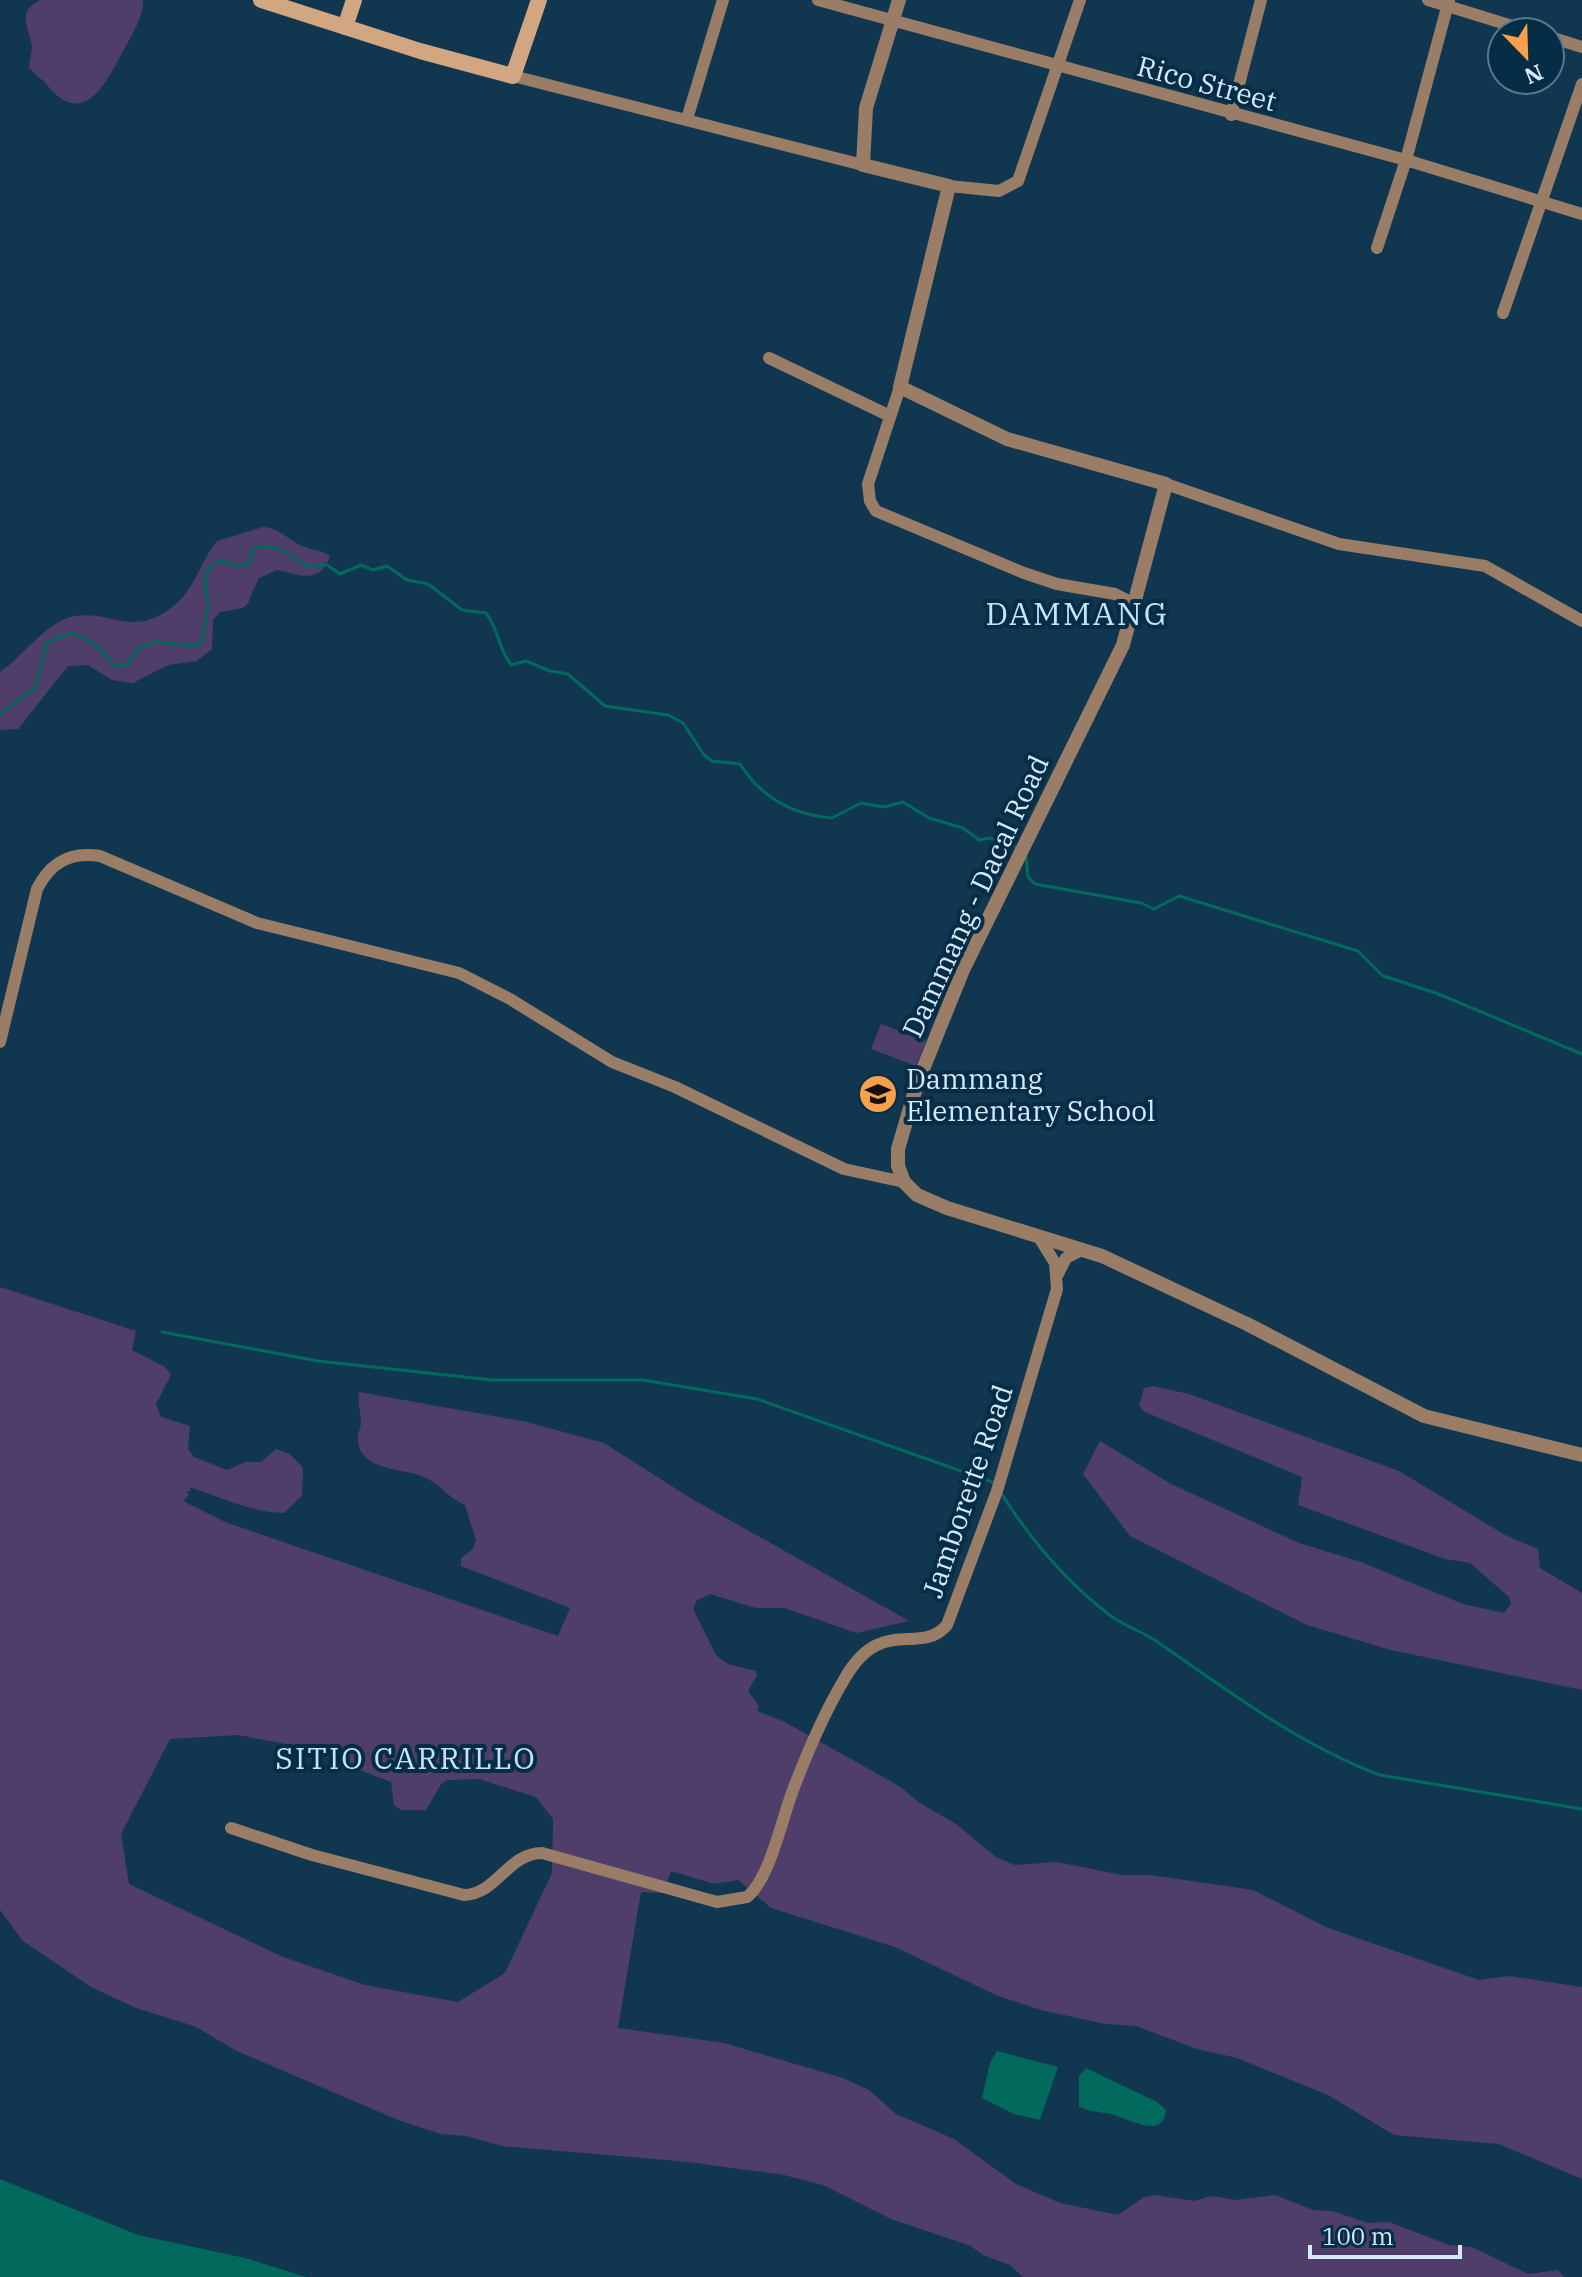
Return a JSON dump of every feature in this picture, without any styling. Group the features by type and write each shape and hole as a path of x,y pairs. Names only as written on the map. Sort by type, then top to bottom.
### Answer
{"main road":[{"path":"261,0 513,76 539,0"},
{"path":"345,27 354,0"}],"street":[{"path":"687,119 723,0"},
{"name":"Rico Street","path":"818,0 1231,115 1406,160 1582,214"},
{"path":"863,165 866,108 899,0"},
{"path":"513,76 949,186 999,191 1018,181 1080,0"},
{"path":"1231,115 1261,0"},
{"path":"1428,0 1448,3 1486,16"},
{"path":"1377,248 1406,160 1448,3"},
{"path":"1503,313 1582,84"},
{"path":"949,186 900,387 868,484 870,501 881,515 1047,581 1115,594 1135,604"},
{"path":"769,358 890,416"},
{"path":"900,387 1007,439 1166,484 1339,544 1485,566 1582,621"},
{"name":"Dammang - Dacal Road","path":"904,1182 898,1166 898,1149 917,1084 953,993 1109,677 1135,604 1166,484"},
{"path":"0,1042 37,889 44,875 64,859 87,854 100,856 268,926 459,973 510,999 612,1062 686,1092 844,1169 904,1182 928,1201 1082,1250 1247,1324 1406,1408 1465,1427 1582,1455"},
{"path":"1039,1237 1050,1251 1058,1275"},
{"path":"1058,1275 1066,1258 1082,1250"},
{"name":"Jamborette Road","path":"231,1828 342,1864 464,1895 485,1890 524,1855 542,1853 717,1902 738,1901 755,1891 793,1789 855,1663 878,1643 933,1637 947,1625 997,1491 1058,1275"}],"shaded area":[{"path":"40,0 143,0 136,27 108,78 92,98 82,103 60,98 29,67 32,47 26,15 32,5"},
{"path":"263,527 327,554 330,556 326,565 321,571 308,576 277,570 259,578 247,605 220,612 213,620 212,649 197,661 168,665 133,683 112,680 88,665 68,666 18,729 0,730 0,672 54,625 75,616 135,622 161,615 182,598 217,541"},
{"path":"881,1024 926,1041 916,1066 871,1049"},
{"path":"0,1287 136,1331 132,1350 165,1367 171,1375 156,1404 161,1417 190,1426 188,1449 194,1457 227,1470 245,1462 261,1462 276,1449 290,1454 303,1468 302,1496 284,1513 247,1507 188,1487 191,1491 186,1491 189,1495 183,1501 225,1522 558,1636 570,1608 461,1566 461,1558 473,1549 476,1540 465,1505 424,1477 384,1467 366,1458 358,1440 361,1422 359,1392 527,1422 604,1443 692,1499 909,1621 856,1633 785,1608 756,1608 710,1594 697,1600 693,1609 716,1655 728,1664 756,1671 757,1675 748,1691 759,1706 757,1711 785,1722 899,1786 920,1803 956,1824 996,1857 1015,1865 1057,1862 1122,1875 1150,1875 1253,1890 1328,1928 1479,1980 1510,1976 1582,1987 1582,2179 1499,2144 1394,2135 1328,2095 1237,2058 1197,2049 1136,2026 1105,2024 1041,2010 998,1996 895,1947 771,1908 738,1880 714,1884 671,1871 663,1893 641,1892 618,2028 724,2043 843,2078 869,2090 896,2114 954,2139 1016,2184 1060,2203 1118,2215 1144,2197 1155,2195 1194,2201 1211,2196 1235,2200 1275,2195 1313,2210 1332,2211 1368,2223 1389,2222 1449,2245 1472,2247 1528,2274 1558,2270 1564,2277 1023,2277 1010,2265 983,2255 971,2246 891,2219 823,2185 784,2175 689,2162 502,2146 466,2136 441,2134 398,2120 237,2051 194,2026 136,2008 91,1987 23,1941 0,1910","holes":["238,1735 297,1746 391,1782 394,1805 401,1810 426,1810 441,1784 448,1780 479,1779 536,1797 553,1819 552,1873 505,1973 458,2002 365,1985 283,1957 129,1884 121,1834 170,1739"]},
{"path":"1153,1386 1189,1394 1399,1471 1505,1535 1538,1549 1540,1568 1582,1593 1582,1690 1391,1650 1307,1625 1130,1536 1083,1474 1100,1441 1171,1484 1299,1543 1361,1562 1463,1604 1504,1613 1511,1604 1509,1597 1470,1563 1445,1559 1298,1505 1302,1477 1145,1412 1139,1406 1144,1388"},
{"path":"997,2051 1058,2067 1040,2120 1014,2114 982,2098 990,2063"},
{"path":"1086,2068 1157,2102 1166,2110 1163,2119 1159,2124 1144,2125 1079,2107 1079,2076"},
{"path":"0,2179 138,2235 245,2258 306,2277 0,2277"}],"waterway":[{"path":"0,714 35,688 47,642 72,633 95,644 115,666 127,665 140,647 157,642 194,646 202,641 208,605 205,580 209,567 220,561 239,566 250,562 253,549 268,546 282,550 308,567 327,565 340,574 361,565 373,570 387,566 407,580 428,584 462,610 486,613 511,665 526,661 550,671 568,674 605,706 668,715 683,723 704,755 712,761 740,764 768,795 791,808 832,818 861,803 884,807 903,802 929,818 963,828 979,840 990,838 1017,847"},
{"path":"1026,856 1028,877 1035,884 1141,903 1154,909 1179,896 1358,951 1383,976 1436,993 1582,1054"},
{"path":"162,1332 318,1361 492,1380 643,1380 757,1399 995,1483"},
{"path":"1001,1493 1050,1559 1111,1616 1153,1639 1293,1733 1380,1775 1582,1809"}],"place":[{"name":"Dammang Elementary School","path":"878,1094"}],"district":[{"name":"DAMMANG","path":"1077,613"},
{"name":"SITIO CARRILLO","path":"406,1757"}]}
